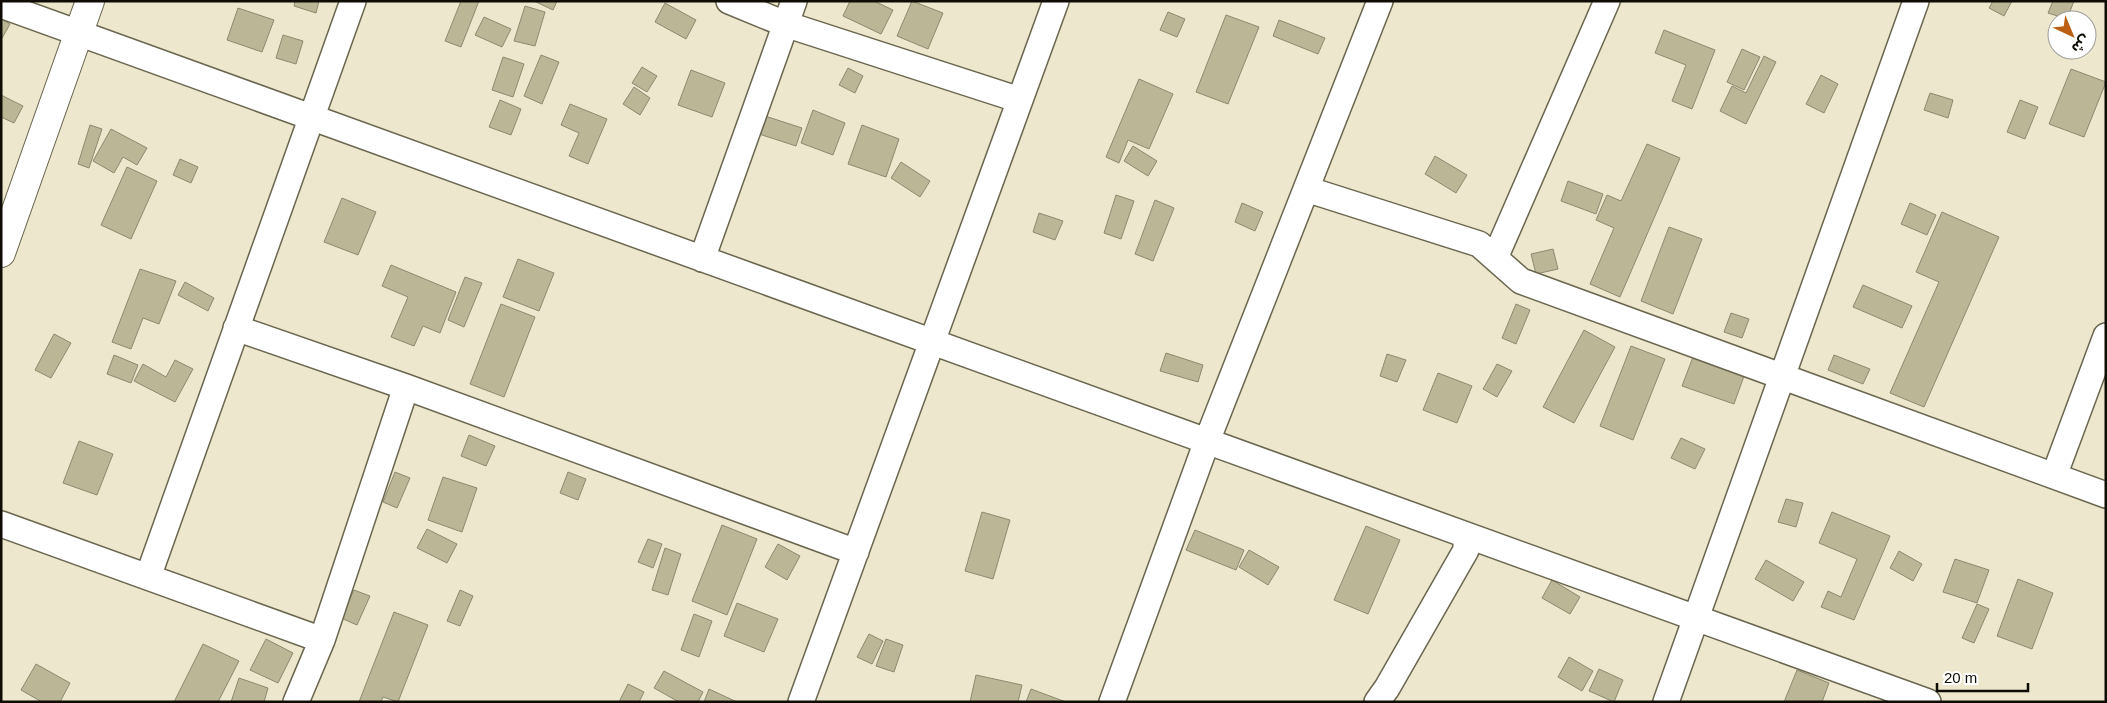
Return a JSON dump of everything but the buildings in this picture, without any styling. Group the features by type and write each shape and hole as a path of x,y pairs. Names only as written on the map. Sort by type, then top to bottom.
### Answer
{"street":[{"path":"1,253 90,1"},
{"path":"148,577 353,1"},
{"path":"729,1 786,24 1020,100"},
{"path":"702,259 794,1"},
{"path":"801,702 1056,1"},
{"path":"1112,702 1208,441 1380,1"},
{"path":"1666,702 1916,1"},
{"path":"1495,258 1598,4"},
{"path":"1,5 1928,702"},
{"path":"1306,189 1479,244 1521,281 2106,495"},
{"path":"236,328 406,387 856,552"},
{"path":"2054,476 2106,336"},
{"path":"296,702 322,640 406,387"},
{"path":"1,524 322,640"},
{"path":"1377,702 1387,688 1466,550 1466,534"}]}
